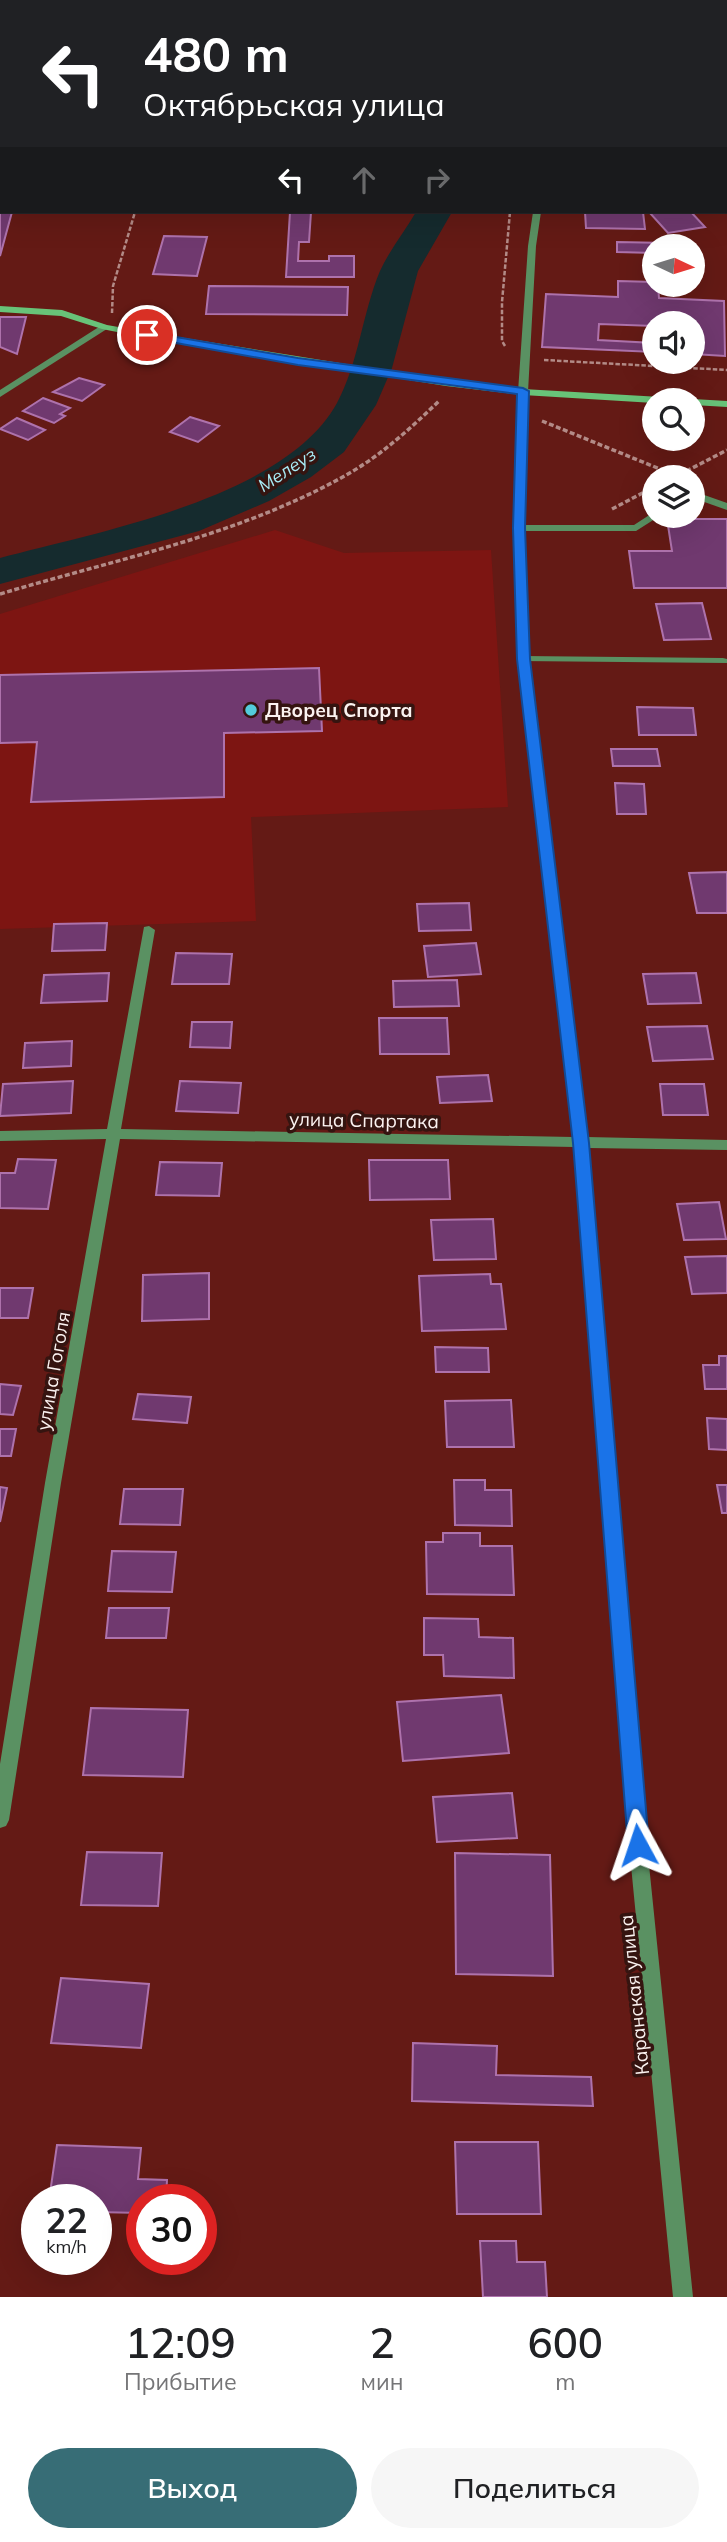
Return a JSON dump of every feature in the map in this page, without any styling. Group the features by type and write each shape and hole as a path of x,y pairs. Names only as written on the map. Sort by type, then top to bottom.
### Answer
{"street":[{"name":"Каранская улица","path":"537,214 532,246 523,391 519,528 523,659 581,1143 638,1845 683,2297"},
{"path":"0,309 62,313 105,327 298,361 446,383 642,399"},
{"path":"0,394 105,327"},
{"path":"705,403 727,404"},
{"path":"705,499 727,507"},
{"path":"519,528 635,528 642,524"},
{"path":"523,659 723,661"},
{"name":"улица Гоголя","path":"0,1820 53,1483 149,930"},
{"name":"улица Спартака","path":"0,1136 113,1134 727,1145"}],"path":[{"path":"122,316 112,313 113,286 134,214"},
{"path":"525,359 727,370"},
{"path":"0,594 74,570 209,535 312,493 350,473 408,432 445,395"},
{"path":"538,419 648,465"},
{"path":"699,465 727,450"}],"shaded area":[{"name":"Дворец Спорта","path":"275,530 344,553 491,550 508,807 251,817 256,921 0,929 0,614"}],"building":[{"path":"0,214 11,214 0,256"},
{"path":"290,214 311,214 309,242 299,242 298,261 329,261 329,256 354,256 354,277 286,277"},
{"path":"585,214 643,214 645,229 586,228"},
{"path":"651,214 693,214 705,227 668,233"},
{"path":"164,236 207,237 197,276 153,274"},
{"path":"617,242 642,242 642,253 617,252"},
{"path":"618,281 642,282 642,298 724,301 725,356 705,355 705,311 642,311 642,326 599,324 598,340 642,342 642,351 542,347 546,294 618,297"},
{"path":"209,286 348,287 347,315 206,314"},
{"path":"0,317 26,317 17,354 0,347"},
{"path":"79,378 104,385 82,401 53,392"},
{"path":"43,398 70,408 60,414 65,416 54,423 23,411"},
{"path":"190,417 219,426 198,442 170,432"},
{"path":"17,418 45,430 28,440 0,429"},
{"path":"705,519 727,519 727,588 634,588 629,551 672,551 668,528 705,528"},
{"path":"702,603 711,639 664,640 656,604"},
{"path":"319,668 322,731 224,733 224,797 31,802 37,742 0,743 0,675"},
{"path":"637,707 693,708 696,735 639,735"},
{"path":"611,749 657,749 660,766 613,766"},
{"path":"615,783 644,784 646,814 617,814"},
{"path":"727,872 727,913 697,913 689,873"},
{"path":"469,903 471,930 419,931 417,904"},
{"path":"107,923 105,950 52,951 54,924"},
{"path":"476,943 481,974 428,977 424,946"},
{"path":"176,953 232,954 229,984 172,984"},
{"path":"109,973 107,1001 41,1003 44,975"},
{"path":"696,973 701,1003 648,1004 643,974"},
{"path":"457,980 459,1006 394,1007 393,981"},
{"path":"379,1018 447,1018 449,1054 380,1054"},
{"path":"192,1022 232,1022 230,1048 190,1047"},
{"path":"707,1026 713,1059 653,1061 647,1027"},
{"path":"72,1041 71,1066 23,1068 25,1043"},
{"path":"488,1075 492,1101 440,1103 437,1077"},
{"path":"73,1081 71,1113 0,1116 3,1084"},
{"path":"180,1081 241,1083 238,1113 176,1111"},
{"path":"660,1084 704,1084 708,1115 663,1115"},
{"path":"18,1159 56,1160 48,1209 0,1208 0,1173 15,1173"},
{"path":"369,1160 448,1160 450,1199 370,1200"},
{"path":"160,1162 222,1163 219,1196 156,1195"},
{"path":"719,1202 726,1239 684,1240 677,1204"},
{"path":"493,1219 496,1259 434,1260 431,1220"},
{"path":"727,1256 727,1293 692,1294 685,1257"},
{"path":"209,1273 209,1319 142,1321 143,1275"},
{"path":"490,1274 491,1284 501,1284 506,1329 422,1331 419,1276"},
{"path":"0,1288 33,1288 28,1318 0,1318"},
{"path":"435,1347 488,1348 489,1372 436,1372"},
{"path":"719,1356 727,1356 727,1389 705,1389 703,1365 719,1365"},
{"path":"0,1384 21,1386 13,1415 0,1414"},
{"path":"138,1394 191,1397 187,1423 133,1419"},
{"path":"511,1400 514,1447 447,1447 445,1401"},
{"path":"707,1418 727,1419 727,1450 709,1449"},
{"path":"0,1429 16,1429 11,1456 0,1456"},
{"path":"454,1480 485,1480 485,1490 511,1490 512,1526 455,1525"},
{"path":"717,1485 727,1485 727,1513 722,1513"},
{"path":"0,1487 7,1488 0,1522"},
{"path":"124,1489 183,1489 180,1525 120,1524"},
{"path":"443,1533 480,1533 480,1546 512,1546 514,1595 427,1594 426,1542 443,1542"},
{"path":"112,1551 176,1552 172,1592 108,1591"},
{"path":"109,1608 169,1608 166,1638 106,1638"},
{"path":"424,1618 478,1619 479,1637 513,1638 514,1678 444,1676 443,1655 424,1655"},
{"path":"501,1695 509,1753 403,1761 397,1702"},
{"path":"91,1708 188,1710 183,1777 83,1775"},
{"path":"512,1793 517,1838 437,1842 433,1797"},
{"path":"87,1852 162,1853 158,1906 81,1905"},
{"path":"455,1853 550,1855 553,1976 456,1974"},
{"path":"61,1978 149,1984 141,2048 51,2043"},
{"path":"413,2043 497,2046 496,2075 591,2077 593,2106 412,2101"},
{"path":"455,2142 538,2142 541,2214 457,2214"},
{"path":"57,2145 141,2148 138,2179 167,2180 167,2184 126,2184 126,2213 112,2212 112,2184 51,2184"},
{"path":"480,2241 516,2241 517,2262 545,2262 547,2297 483,2297"}],"waterway":[{"name":"Мелеуз","path":"0,571 184,522 254,492 296,468 329,443 356,405 372,368 399,271 433,214"}],"place":[{"name":"Дворец Спорта","path":"251,710"}],"route":[{"path":"147,335 298,361 446,383 523,391 519,528 523,659 581,1143 638,1845"}]}
